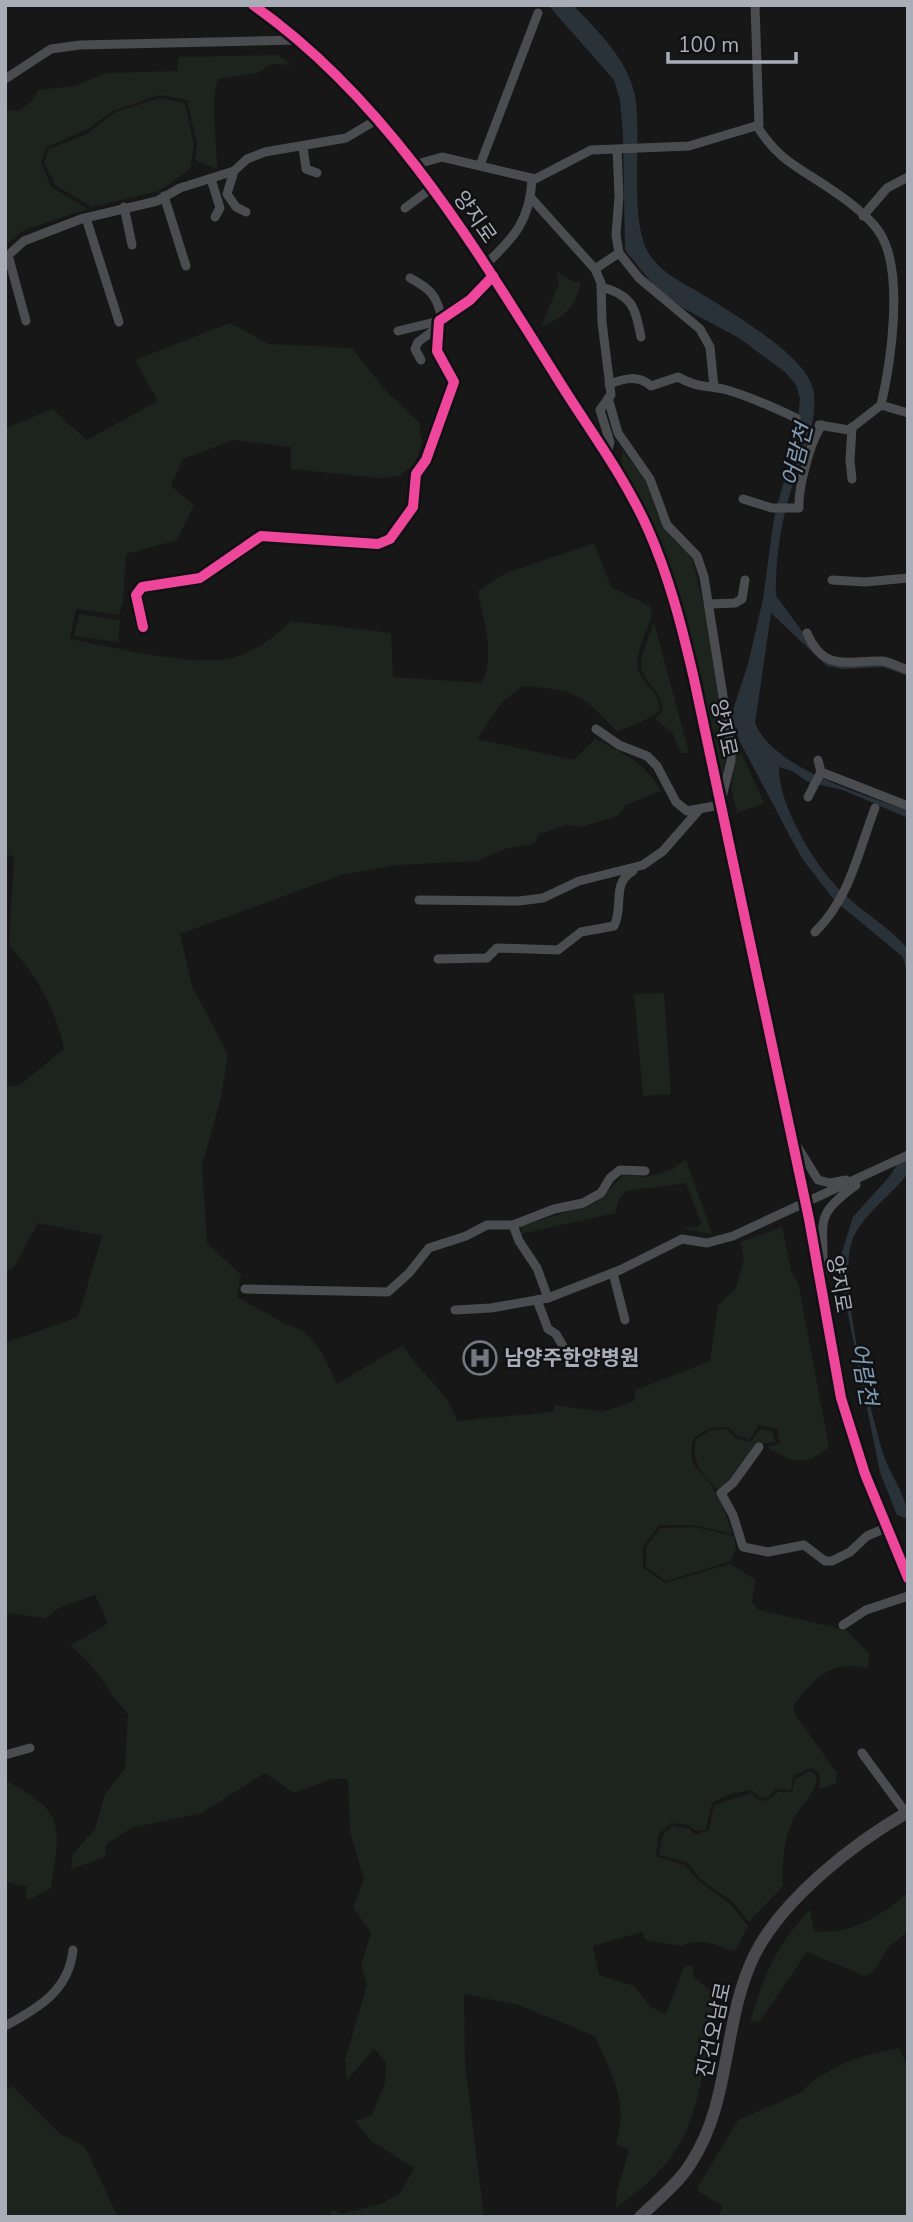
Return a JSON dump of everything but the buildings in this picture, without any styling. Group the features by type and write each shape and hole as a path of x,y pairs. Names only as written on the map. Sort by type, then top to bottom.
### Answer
{"street":[{"name":"양지로","path":"253,5 296,40 378,119 432,188 493,276 607,454 647,527 681,619 849,1424 865,1474 908,1577"},
{"path":"743,499 772,508 799,508 798,490 808,467 814,436 820,425 849,430 881,405 893,339 891,273 883,237 830,188 789,164 769,145 757,126 755,5"},
{"path":"480,165 538,13"},
{"path":"5,79 51,49 80,45 296,40"},
{"path":"26,321 7,256 24,241 86,218 164,196 180,188 234,171 247,159 265,152 346,138 378,119"},
{"path":"414,165 442,157 532,179 591,150 689,146 757,126"},
{"path":"303,147 306,169 317,173"},
{"path":"617,150 619,196 615,235 619,253 639,278 700,329 710,347 714,387"},
{"path":"234,171 227,194 236,207 246,212"},
{"path":"863,216 887,188 908,177"},
{"path":"211,179 220,208 215,217"},
{"path":"485,265 511,240 529,210 532,179"},
{"path":"405,208 432,188"},
{"path":"164,196 186,266"},
{"path":"532,199 595,269 601,287 602,322 610,384 608,398 618,433 650,480 667,524 697,556 710,604 731,746 720,806 687,811 676,802 657,766 647,756 619,746 596,729"},
{"path":"124,207 132,245"},
{"path":"86,218 119,322"},
{"path":"595,269 619,253"},
{"path":"421,360 415,349 418,342 470,300 493,276"},
{"path":"143,627 136,595 142,587 200,578 261,536 378,544 390,539 413,507 416,474 426,460 454,382 437,351 438,300 431,289 410,278"},
{"path":"601,287 618,291 636,308 641,337"},
{"path":"398,331 439,323"},
{"path":"610,384 635,378 652,386 678,377 694,387 714,387 759,401 796,418"},
{"path":"607,454 610,442 600,410 608,398"},
{"path":"881,405 908,413"},
{"path":"852,428 852,479"},
{"path":"832,580 864,582 908,578"},
{"path":"710,604 735,603 742,599 745,580"},
{"path":"807,633 815,647 836,662 881,661 908,670"},
{"path":"808,797 821,772 818,760"},
{"path":"821,772 908,806"},
{"path":"815,932 837,909 847,891 875,808"},
{"path":"438,959 487,958 497,948 558,950 581,932 614,926 619,918 619,885 625,875 663,851 698,811"},
{"path":"419,900 519,901 543,898 579,881 643,865"},
{"path":"791,1136 815,1177 822,1182 837,1182 875,1171"},
{"path":"455,1310 491,1308 548,1298 613,1273 682,1239 707,1243 733,1236 805,1205 908,1155"},
{"path":"245,1289 388,1292 409,1273 429,1248 466,1236 487,1225 513,1225 593,1199 620,1170 645,1171"},
{"path":"821,1287 824,1214 835,1200 875,1171"},
{"path":"513,1225 519,1241 537,1268 548,1298"},
{"path":"613,1273 625,1320"},
{"path":"537,1300 548,1329 556,1334 571,1360"},
{"path":"758,1447 733,1483 721,1493 743,1547 768,1552 804,1545 825,1561 832,1561 850,1552 867,1536 888,1527"},
{"path":"843,1625 866,1610 908,1596"},
{"path":"5,1755 30,1748"},
{"path":"862,1754 907,1811"},
{"name":"진건오남로","path":"640,2217 690,2166 705,2137 720,2092 733,2013 754,1956 773,1923 802,1891 907,1811"},
{"path":"5,2026 38,2007 62,1986 68,1976 74,1950"}],"shaded area":[{"path":"278,55 292,65 272,64 257,73 218,79 214,109 217,169 195,160 197,144 187,100 159,95 113,111 86,130 47,147 41,162 51,187 88,209 24,230 5,245 5,109 18,111 33,100 38,90 75,86 106,73 177,71 179,57"},
{"path":"160,98 185,103 194,146 190,169 159,191 92,207 55,185 44,162 49,149 87,134 116,112"},
{"path":"557,272 574,282 581,281 579,290 568,310 541,327 559,283"},
{"path":"230,323 269,344 352,348 384,389 419,422 422,444 415,463 400,476 380,478 291,469 291,447 234,440 183,459 171,486 194,505 177,540 126,554 123,602 119,615 76,609 70,639 152,655 215,660 232,658 257,648 291,621 391,633 393,677 482,683 488,649 478,591 504,574 594,543 611,587 650,606 652,614 637,666 655,694 660,710 646,720 617,732 594,708 576,696 555,689 523,686 503,701 477,739 574,760 595,739 641,766 661,791 626,805 618,816 581,827 567,825 539,834 535,843 505,849 478,861 397,865 341,875 180,934 192,986 228,1054 221,1098 202,1166 207,1243 241,1275 237,1297 305,1333 318,1348 337,1384 403,1345 440,1391 457,1421 553,1412 555,1405 602,1412 634,1401 636,1390 710,1361 718,1305 736,1288 744,1259 740,1242 782,1227 792,1275 798,1282 829,1447 813,1458 792,1460 767,1447 780,1443 777,1429 758,1425 750,1440 736,1435 728,1427 711,1428 694,1437 693,1463 718,1496 733,1534 694,1525 659,1525 643,1547 643,1568 665,1583 730,1564 756,1580 752,1602 759,1610 846,1630 869,1653 868,1668 855,1666 833,1669 817,1679 793,1706 796,1716 837,1773 836,1784 819,1789 820,1775 812,1768 793,1776 791,1790 776,1789 767,1798 757,1796 752,1790 730,1794 712,1803 706,1829 696,1831 689,1825 671,1823 659,1834 656,1856 685,1865 699,1881 730,1904 748,1926 735,1951 701,1942 682,1946 646,1940 642,1932 593,1946 599,1975 634,1986 651,2007 666,2014 685,1965 692,1966 694,1978 717,1995 696,2104 680,2143 655,2176 616,2208 617,2191 629,2151 616,2143 621,2114 619,2101 612,2075 595,2036 518,2005 464,1994 465,2064 484,2217 330,2217 331,2209 342,2214 383,2203 400,2193 414,2168 371,2141 355,2121 372,2115 385,2083 386,2062 374,2049 347,2080 345,2060 367,1985 361,1966 371,1933 353,1907 364,1879 350,1832 348,1779 331,1779 294,1793 265,1773 201,1813 131,1828 106,1845 105,1857 71,1869 73,1854 95,1829 105,1794 125,1769 128,1714 94,1670 70,1646 108,1623 95,1595 59,1608 46,1618 5,1613 5,1343 78,1317 102,1236 38,1223 13,1269 5,1270 5,1085 19,1086 64,1049 51,1007 28,968 9,946 14,856 5,855 5,429 52,409 87,440 158,401 135,360"},
{"path":"622,450 646,479 657,514 665,527 692,558 707,619 727,750 722,778 678,593 622,467"},
{"path":"79,614 120,620 118,642 74,636"},
{"path":"654,622 689,753 681,753 672,732 655,719 663,710 662,704 642,671 643,653"},
{"path":"737,743 764,803 737,813 731,788"},
{"path":"664,993 671,1094 643,1096 634,994"},
{"path":"686,1159 712,1234 679,1228 698,1227 701,1223 686,1183 626,1191 619,1199 615,1213 521,1234 522,1226 597,1202 623,1175 648,1177 673,1169"},
{"path":"727,1429 735,1438 751,1442 760,1429 772,1431 775,1442 757,1444 729,1482 717,1489 706,1478 696,1461 696,1439 711,1430"},
{"path":"694,1527 734,1536 736,1549 731,1561 666,1581 646,1567 646,1547 660,1528"},
{"path":"810,1771 817,1776 816,1783 793,1820 787,1836 783,1886 749,1922 732,1901 701,1880 687,1862 659,1855 662,1836 671,1826 689,1828 694,1835 709,1830 714,1805 752,1793 756,1799 767,1801 778,1792 792,1792 795,1779"},
{"path":"5,1780 25,1791 49,1811 57,1834 51,1888 29,1900 25,1897 27,1887 7,1882"},
{"path":"908,1892 908,1931 888,1948 874,1971 865,1976 807,1952 760,2021 750,2023 772,1962 788,1935 810,1910 814,1931 840,1930 877,1916"},
{"path":"899,2048 908,2068 908,2217 719,2217 722,2206 696,2190 738,2120 800,2093 815,2079 840,2065 863,2056"},
{"path":"13,2087 59,2133 85,2147 118,2217 5,2217 5,2088"}],"water":[{"name":"어람천","path":"548,5 573,5 611,47 626,70 635,96 637,114 640,224 651,257 670,275 735,314 784,351 808,377 813,389 811,429 789,497 781,534 776,596 822,658 879,664 908,672 908,676 883,667 843,669 827,666 771,613 755,723 765,739 780,754 800,767 845,788 908,811 908,818 843,790 808,782 792,771 779,767 785,800 812,854 846,896 894,934 908,949 908,977 903,957 834,900 801,857 739,740 731,716 748,664 763,599 774,518 797,432 800,398 796,385 785,372 739,338 683,308 656,288 625,250 623,135 620,100 614,80"},
{"path":"908,1148 908,1173 855,1234 849,1253 848,1278 856,1340 870,1403 885,1459 905,1502 908,1519 897,1515 880,1472 838,1265 853,1217 889,1177"}],"cycle path":[{"path":"253,5 300,42 344,83 384,127 457,222 615,468 655,545 674,602 694,679 809,1219 841,1398 865,1474 908,1578"},
{"path":"143,627 136,595 142,587 200,578 261,536 378,544 390,539 413,507 416,474 426,460 454,382 437,351 439,321 470,300 493,276"}],"place":[{"name":"남양주한양병원","path":"480,1358"}]}
